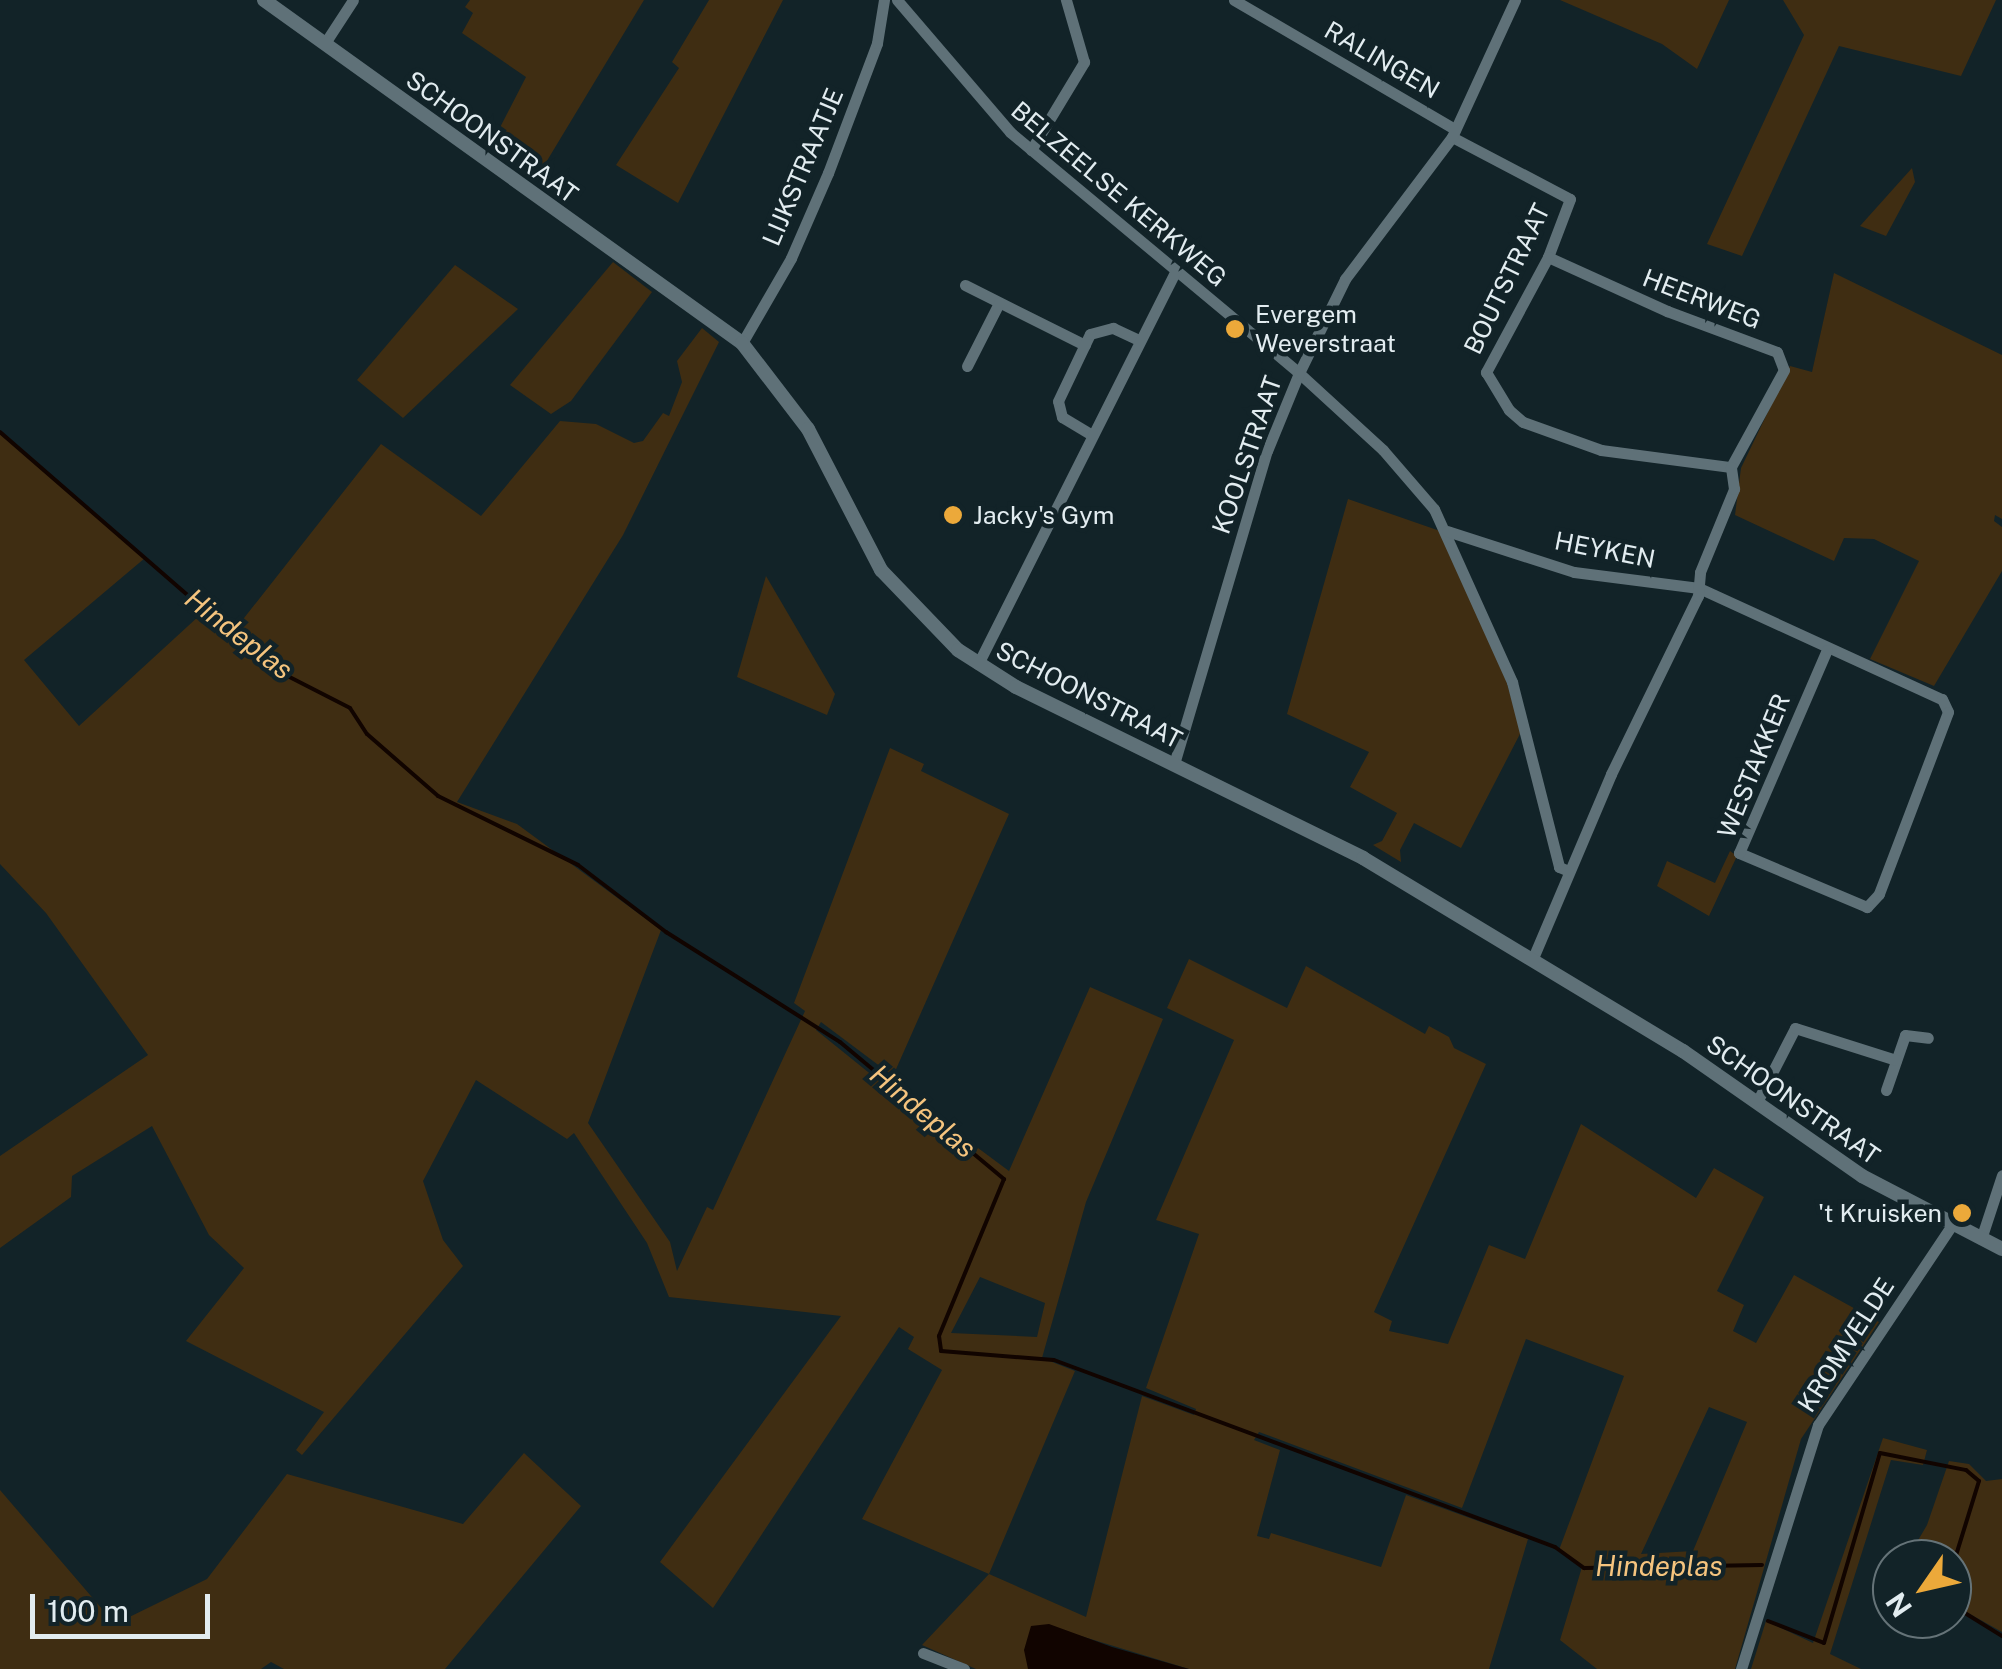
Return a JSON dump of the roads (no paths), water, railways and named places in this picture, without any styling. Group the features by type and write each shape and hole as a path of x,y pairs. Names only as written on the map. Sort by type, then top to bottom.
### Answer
{"street":[{"name":"SCHOONSTRAAT","path":"264,0 742,343 808,429 882,570 925,622 978,664 1364,858 1533,958 1757,1102 1862,1176 2002,1249"},
{"path":"325,44 354,0"},
{"name":"LIJKSTRAATJE","path":"742,343 792,258 828,173 877,43 884,0"},
{"name":"BELZEELSE KERKWEG","path":"896,0 957,77 1031,150 1299,373 1383,450 1447,531 1512,682 1559,866 1569,871"},
{"path":"1031,150 1084,62 1066,0"},
{"name":"RALINGEN","path":"1234,0 1454,133"},
{"name":"KOOLSTRAAT","path":"1174,764 1268,451 1299,373 1345,280 1454,133 1514,0"},
{"name":"BOUTSTRAAT","path":"1454,133 1568,194 1548,256 1488,365 1490,385 1523,422 1601,450 1731,467"},
{"name":"HEERWEG","path":"1548,256 1781,356 1784,370 1731,467"},
{"path":"978,664 1174,272"},
{"path":"965,285 1085,345"},
{"path":"967,366 999,303"},
{"path":"1092,435 1062,417 1057,407 1085,345 1100,327 1137,340"},
{"path":"1533,958 1699,588 1734,490 1731,467"},
{"name":"HEYKEN","path":"1447,531 1574,572 1699,588"},
{"path":"1699,588 1827,650"},
{"name":"WESTAKKER","path":"1827,650 1942,699 1948,712 1872,905 1861,906 1742,855 1827,650"},
{"path":"1757,1102 1796,1028 1896,1060"},
{"path":"1886,1090 1908,1033 1928,1038"},
{"path":"1981,1239 2002,1175"},
{"name":"KROMVELDE","path":"1742,1669 1818,1425 1952,1226"},
{"path":"924,1653 964,1669"}],"waterway":[{"name":"Hindeplas","path":"0,432 270,667 350,708 367,734 438,796 578,865 666,932 840,1042 1004,1179 939,1336 941,1351 1054,1360 1555,1547 1584,1568 1762,1565"},
{"name":"Hindeplas","path":"1768,1621 1824,1643 1880,1453 1966,1470 1979,1481 1961,1539"},
{"name":"Hindeplas","path":"1972,1617 2002,1636"}],"place":[{"name":"Evergem Weverstraat","path":"1235,329"},
{"name":"Jacky's Gym","path":"953,515"},
{"name":"'t Kruisken","path":"1962,1213"}]}
